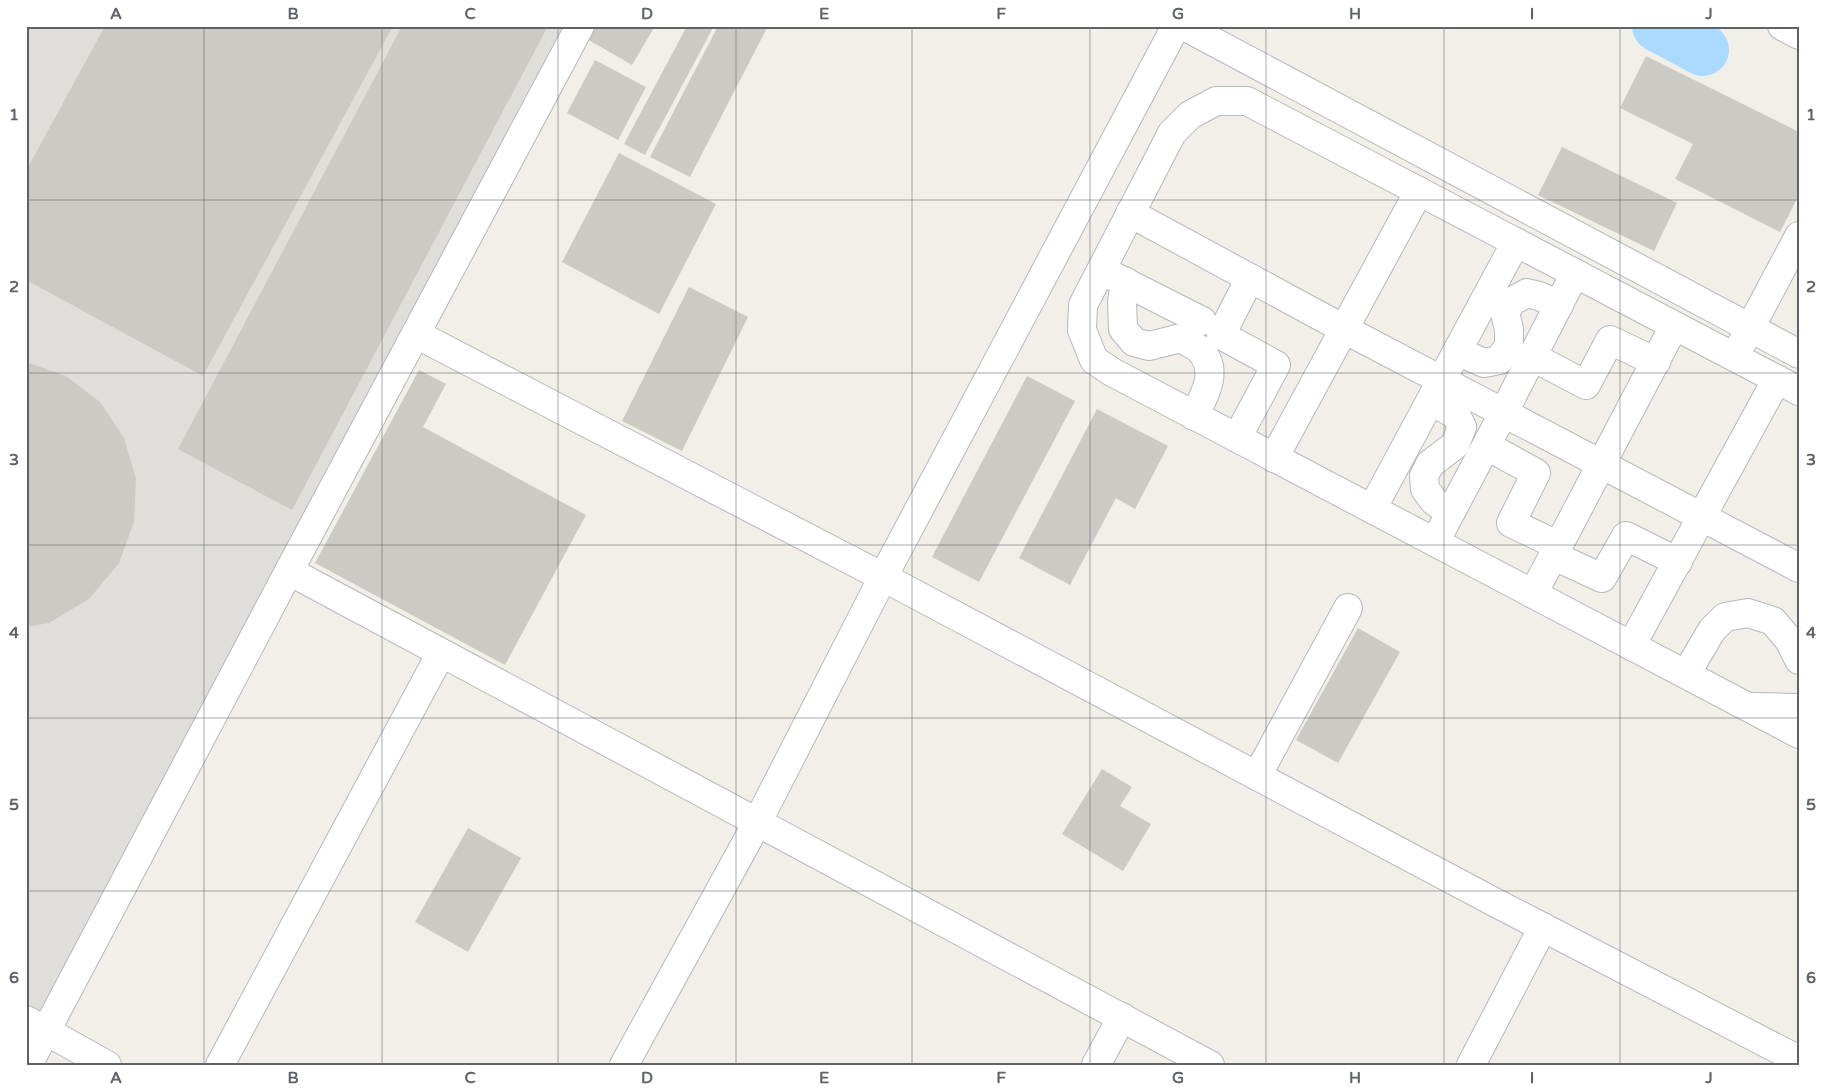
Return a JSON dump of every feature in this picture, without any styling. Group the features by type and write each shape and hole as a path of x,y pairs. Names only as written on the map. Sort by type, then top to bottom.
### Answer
{"street":[{"path":"28,1065 36,1025 289,571 580,26"},
{"path":"624,1065 757,823 883,577 1176,26"},
{"path":"1184,26 1799,354"},
{"path":"1782,26 1799,35"},
{"path":"1631,646 1702,517 1788,385 1247,101 1216,101 1190,115 1172,133 1130,213 1113,276 1083,305 1082,330 1094,360 1112,372 1194,416 1435,542 1631,646 1799,734"},
{"path":"1274,458 1418,191"},
{"path":"1130,213 1344,329 1436,390 1504,412 1799,568"},
{"path":"1734,357 1799,236"},
{"path":"1372,509 1516,242"},
{"path":"1435,542 1533,357 1575,273"},
{"path":"1113,276 1202,320"},
{"path":"1113,276 1122,302 1123,329 1134,342 1149,346 1181,338 1198,349 1209,363 1209,387 1194,416"},
{"path":"1237,438 1276,365 1221,335 1250,278"},
{"path":"1457,351 1484,363 1499,360 1509,346 1509,329 1505,313 1512,301 1527,293 1559,305"},
{"path":"1533,594 1674,326"},
{"path":"416,334 883,577 1543,927 1799,1060"},
{"path":"1533,357 1586,384 1610,340 1656,362"},
{"path":"1436,390 1456,415 1462,427 1455,445 1430,464 1424,476 1424,489 1434,501 1450,513"},
{"path":"1486,446 1536,472 1511,523 1602,578 1626,536 1678,562"},
{"path":"289,571 1210,1065"},
{"path":"1257,776 1348,608"},
{"path":"1686,674 1712,630 1725,617 1748,614 1773,620 1789,640 1799,660"},
{"path":"220,1065 441,653"},
{"path":"1747,707 1799,708"},
{"path":"1471,1065 1543,927"},
{"path":"1096,1065 1122,1018"},
{"path":"36,1025 107,1065"}],"shaded area":[{"path":"26,26 564,26 40,1016 26,1008"}],"building":[{"path":"105,26 393,26 203,376 26,280 26,171"},
{"path":"402,26 548,26 292,510 178,449"},
{"path":"594,26 655,26 632,65 587,39"},
{"path":"687,26 714,26 645,155 624,144"},
{"path":"718,26 768,26 690,177 650,157"},
{"path":"1646,56 1799,132 1799,195 1780,232 1675,179 1693,144 1620,108"},
{"path":"595,60 646,87 618,140 567,113"},
{"path":"1562,147 1677,203 1654,251 1538,195"},
{"path":"619,153 716,204 659,314 562,262"},
{"path":"689,287 748,317 682,451 622,421"},
{"path":"26,362 66,376 100,402 124,438 136,479 134,522 119,563 89,599 49,623 26,627"},
{"path":"419,370 446,384 423,427 586,515 505,665 315,563"},
{"path":"1027,376 1075,401 979,582 932,557"},
{"path":"1097,409 1168,446 1135,509 1116,498 1070,585 1019,558"},
{"path":"1358,628 1400,652 1338,763 1296,740"},
{"path":"1102,769 1132,787 1120,806 1151,824 1123,871 1062,834"},
{"path":"468,828 521,858 468,952 415,922"}],"waterway":[{"path":"1658,26 1703,50"}]}
